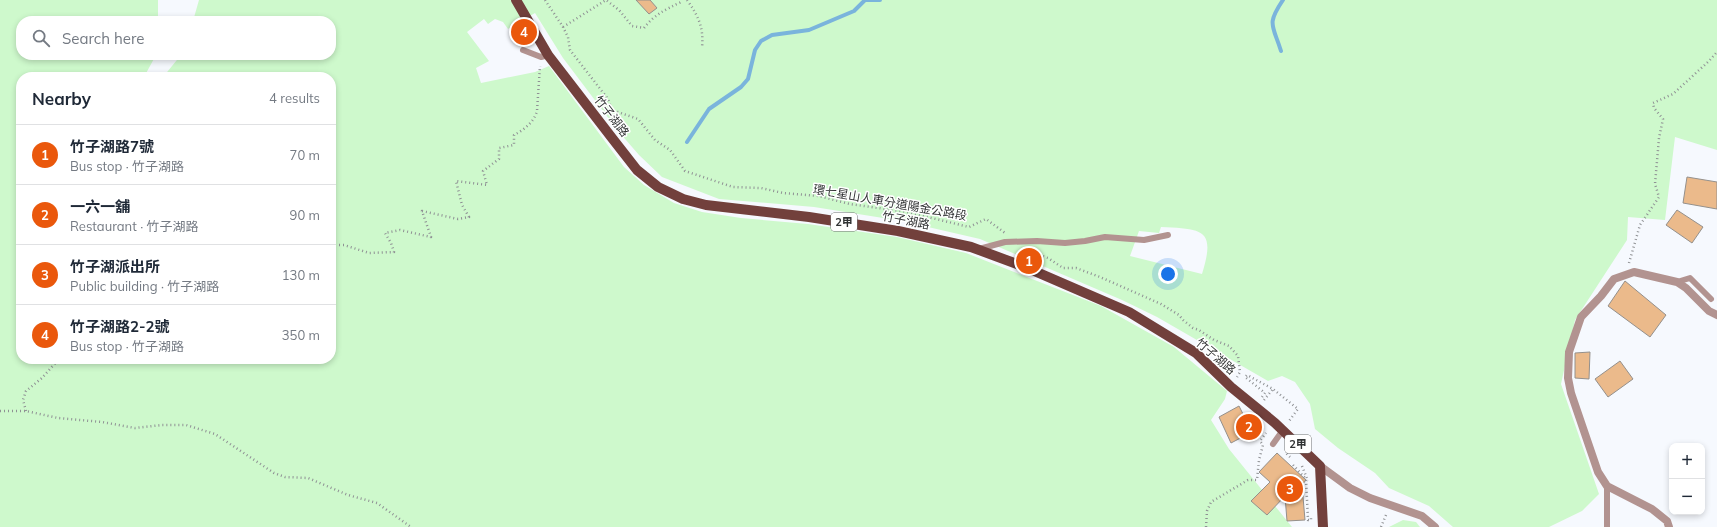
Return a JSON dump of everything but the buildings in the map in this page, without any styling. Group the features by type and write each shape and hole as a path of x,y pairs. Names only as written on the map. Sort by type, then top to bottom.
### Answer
{"main road":[{"name":"竹子湖路","path":"516,0 545,56 637,170 658,187 684,200 706,205 809,217 898,231 970,246 1025,267 1129,312 1196,353 1231,387 1283,430 1320,466"},
{"name":"2甲","path":"1320,466 1323,527"}],"street":[{"path":"1669,527 1667,521 1652,509 1607,486 1598,472 1571,393 1568,378 1569,352 1582,317 1614,279 1634,272 1677,282 1686,288 1709,311 1717,315"},
{"name":"竹子湖路","path":"1320,466 1370,498 1422,516 1435,527"}],"lane":[{"path":"523,50 545,56"},
{"path":"978,250 1005,242 1037,241 1065,243 1105,237 1144,240 1168,235"},
{"path":"1677,282 1690,278 1711,299"},
{"path":"1273,444 1283,430"},
{"path":"1606,527 1607,486"}],"path":[{"name":"環七星山人車分道陽金公路段","path":"545,0 563,27 568,37 570,50 608,99 612,110 638,119 655,140 670,150 685,171 733,187 760,188 783,193 819,196 850,204 907,212 968,227 986,219 1028,251 1048,258 1063,268 1076,268 1162,304 1179,315 1193,328 1199,330 1214,340 1229,346 1238,356 1240,372 1237,377"},
{"path":"563,27 606,0 619,10 632,26 644,28 656,15 680,2 681,0"},
{"path":"688,0 704,34 702,47"},
{"path":"1628,264 1640,225 1659,197 1655,184 1659,138 1664,119 1654,108 1653,103 1673,94 1710,61 1717,52"},
{"path":"336,246 344,245 369,253 394,252 385,233 400,230 430,237 422,212 458,219 469,217 462,205 456,181 487,185 483,171 499,159 498,148 514,145 514,136 521,132 535,118 545,56"},
{"path":"26,411 23,400 26,391 42,378 55,364"},
{"path":"1273,389 1263,399 1265,393 1245,377 1247,375 1273,389 1298,409 1289,421"},
{"path":"0,411 26,411 58,418 135,428 162,425 186,426 208,432 215,434 274,473 285,477 308,478 348,495 377,503 411,527"},
{"path":"1206,527 1207,511 1211,502 1248,480 1257,480 1259,460 1263,445 1260,441 1266,433"},
{"path":"1283,447 1294,455"},
{"path":"1286,453 1290,458"},
{"path":"1293,465 1306,479 1308,520 1311,520 1308,481 1301,464"},
{"path":"1300,468 1305,473"},
{"path":"1381,527 1386,515"}],"green space":[{"path":"0,0 158,0 158,16 16,16 16,60 153,60 147,72 16,72 16,364 336,364 336,72 167,72 177,60 336,60 336,16 194,16 199,0 1717,0 1717,150 1675,137 1665,220 1628,217 1627,240 1575,320 1561,384 1599,494 1582,511 1549,527 1453,527 1429,506 1389,488 1375,473 1338,448 1315,429 1310,404 1295,382 1282,376 1268,381 1157,317 1122,300 980,239 902,221 814,207 719,199 662,177 639,155 619,132 563,58 535,13 508,29 503,22 495,19 488,24 484,19 467,32 489,61 476,68 481,83 535,72 549,66 624,167 644,185 674,203 702,212 741,218 808,224 897,237 966,253 1101,306 1174,347 1227,391 1225,399 1211,420 1229,449 1292,527 0,527","holes":["1161,227 1187,229 1202,234 1206,240 1206,259 1202,274 1130,256 1139,231 1159,233"]},
{"path":"1403,520 1416,522 1420,527 1389,527"}],"waterway":[{"path":"687,142 709,109 741,87 748,79 755,50 761,41 772,35 809,30 854,11 865,0 880,0"},
{"path":"1281,51 1274,30 1273,20 1274,15 1283,0"}],"place":[{"name":"竹子湖路2-2號","path":"524,32"},
{"name":"竹子湖路7號","path":"1029,261"},
{"name":"一六一舖","path":"1249,427"},
{"name":"竹子湖派出所","path":"1290,489"}]}
